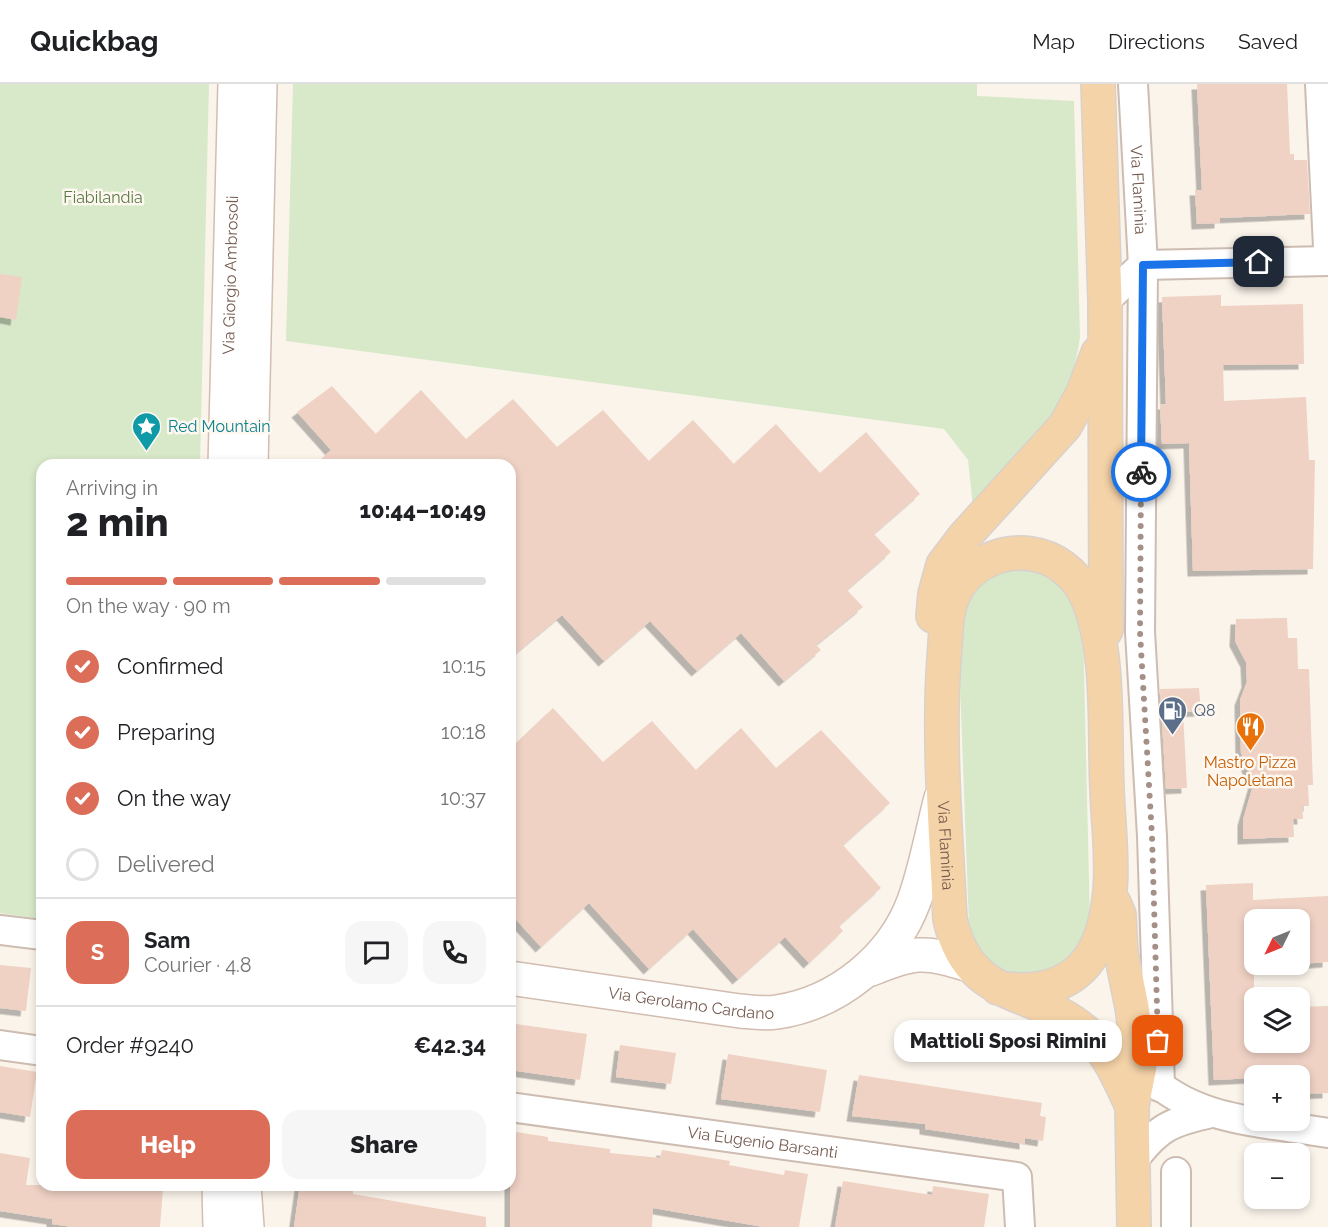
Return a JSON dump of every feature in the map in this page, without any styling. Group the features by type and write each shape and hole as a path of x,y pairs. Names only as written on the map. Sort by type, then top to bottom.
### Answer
{"main road":[{"name":"Via Giorgio Ambrosoli","path":"225,459 235,84"},
{"name":"Via Giorgio Ambrosoli","path":"251,459 260,84"},
{"name":"Via Flaminia","path":"1098,84 1105,301 1107,627 1101,646"},
{"name":"Via Flaminia","path":"942,683 932,621 935,594 943,565 965,536 1065,426 1083,393 1104,335"},
{"name":"Via Flaminia","path":"998,988 1018,991 1048,987 1077,973 1096,947 1110,890 1101,646 1085,592 1064,568 1034,554 1002,555 973,569 953,595 949,611 942,683 950,919 960,952 969,965 998,988 1047,1008 1088,1034 1107,1055 1132,1106 1134,1227"},
{"name":"Via Gerolamo Cardano","path":"516,979 740,1011 776,1012 831,994 863,972 891,945 914,901 944,788"},
{"name":"Via Flaminia","path":"1110,890 1119,915 1120,953 1132,1007 1153,1071 1132,1106"},
{"name":"Via Gerolamo Cardano","path":"863,972 905,956 915,955 935,954 969,965"},
{"path":"219,1191 220,1227"},
{"path":"244,1191 247,1227"}],"street":[{"name":"Via Flaminia","path":"1133,84 1143,265 1140,632 1152,836 1153,1071"},
{"path":"1320,84 1328,247"},
{"path":"1105,301 1143,265 1328,261"},
{"path":"0,930 36,934"},
{"path":"0,1045 36,1050"},
{"path":"1153,1071 1211,1113"},
{"name":"Via Eugenio Barsanti","path":"516,1108 1017,1177 1020,1227"},
{"path":"1132,1161 1154,1135 1175,1121 1211,1113 1328,1133"},
{"path":"1176,1172 1176,1227"}],"green space":[{"name":"Fiabilandia","path":"0,84 209,84 200,459 36,459 36,918 0,913"},
{"path":"293,84 977,84 977,96 1074,101 1080,337 1066,390 1055,412 1027,450 973,507 968,460 944,429 286,341"},
{"path":"1003,568 1041,569 1065,587 1083,625 1090,923 1070,962 1042,977 1003,973 981,954 969,927 958,630 974,587"}],"building":[{"path":"1197,84 1287,84 1290,154 1294,154 1294,160 1307,160 1310,214 1220,218 1220,223 1197,224 1195,190 1202,190"},
{"path":"0,274 22,277 16,320 0,317"},
{"path":"1221,295 1221,306 1303,304 1304,364 1223,365 1224,401 1306,397 1309,460 1315,460 1313,569 1193,571 1189,443 1162,444 1160,404 1166,404 1162,297"},
{"path":"332,386 376,434 421,390 466,439 513,399 557,447 603,410 649,461 693,420 734,464 776,424 820,473 866,432 920,494 874,534 891,552 847,590 863,607 816,645 821,650 784,681 741,633 697,671 650,621 604,661 562,615 516,653 516,459 321,459 331,450 297,412"},
{"path":"1287,618 1288,638 1297,638 1298,669 1309,669 1313,785 1308,785 1309,806 1302,806 1303,819 1293,819 1294,837 1243,839 1243,820 1254,782 1241,753 1240,700 1247,682 1246,662 1235,641 1236,619"},
{"path":"1199,688 1201,711 1183,712 1187,788 1166,789 1160,689"},
{"path":"553,708 603,762 652,721 696,770 741,728 776,768 821,730 890,803 843,845 881,888 839,926 843,931 809,963 785,937 738,979 693,929 649,969 589,903 541,947 516,920 516,743"},
{"path":"1253,883 1253,900 1328,896 1328,962 1310,963 1310,909 1244,909 1244,975 1254,975 1254,987 1244,987 1244,1053 1310,1053 1310,1007 1328,1006 1328,1093 1310,1094 1310,1065 1244,1065 1244,1078 1214,1080 1206,885"},
{"path":"0,965 31,968 26,1011 0,1008"},
{"path":"516,1024 587,1034 580,1080 516,1071"},
{"path":"620,1045 676,1053 671,1084 616,1077"},
{"path":"728,1054 827,1070 820,1112 721,1099"},
{"path":"0,1066 36,1072 30,1117 0,1112"},
{"path":"859,1075 1042,1103 1040,1116 1046,1117 1043,1141 1025,1138 1025,1144 925,1129 925,1124 852,1116"},
{"path":"516,1132 548,1137 548,1141 610,1149 610,1153 660,1158 662,1150 730,1161 729,1165 784,1175 785,1170 808,1174 799,1227 764,1227 653,1208 652,1227 510,1227 510,1191 516,1191"},
{"path":"0,1153 30,1158 26,1185 36,1185 36,1191 163,1191 160,1227 73,1227 52,1224 52,1219 0,1211"},
{"path":"843,1181 932,1195 933,1186 989,1194 984,1227 835,1227"},
{"path":"299,1191 353,1191 353,1194 486,1217 486,1227 294,1227"}],"way so far":[{"path":"1141,472 1140,632 1152,836 1158,1041"}],"place":[{"name":"Red Mountain","path":"147,452"},
{"name":"Q8","path":"1173,736"},
{"name":"Mastro Pizza Napoletana","path":"1250,752"},
{"name":"Mattioli Sposi Rimini","path":"1158,1041"}],"route":[{"path":"1141,472 1143,265 1259,262"}]}
